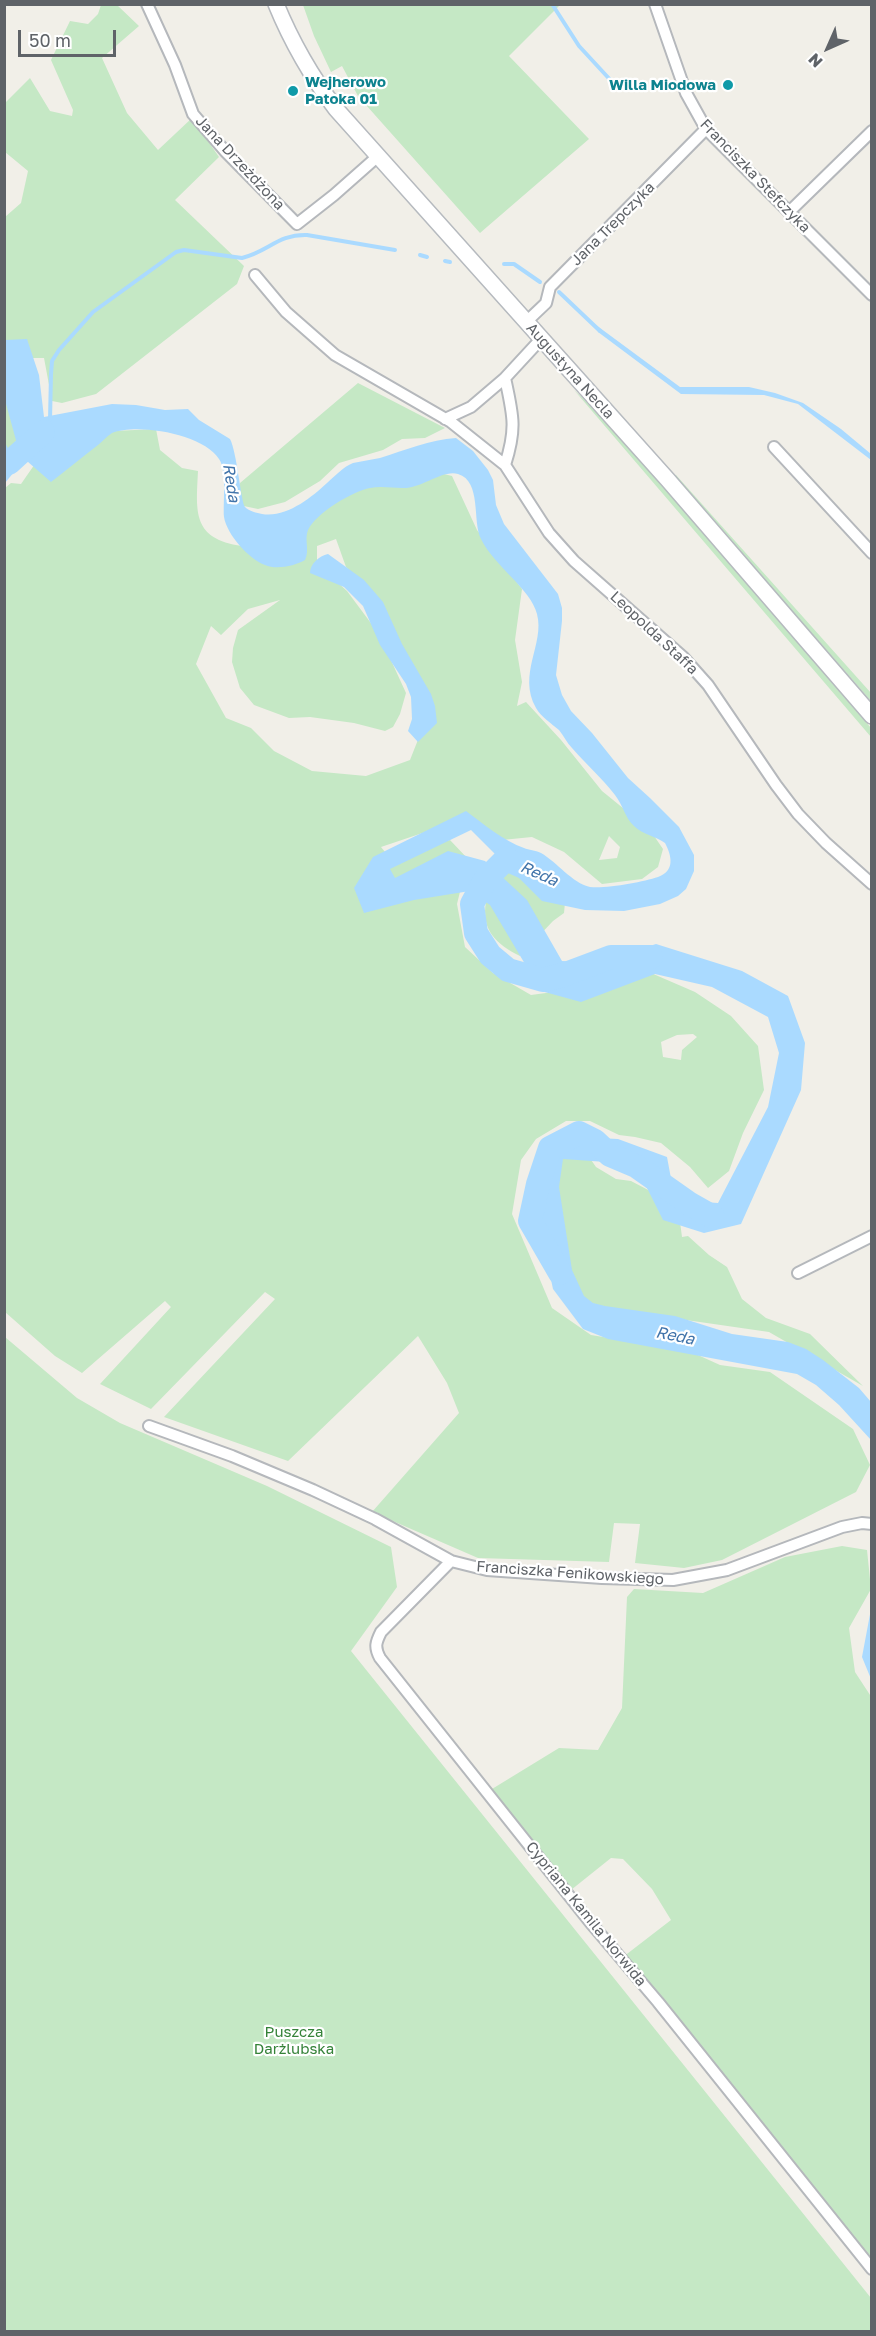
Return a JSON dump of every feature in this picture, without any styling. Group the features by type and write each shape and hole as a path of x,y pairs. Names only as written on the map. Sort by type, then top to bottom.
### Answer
{"main road":[{"name":"Augustyna Necla","path":"280,9 310,74 336,110 660,472 872,716"}],"street":[{"name":"Jana Drzeżdżona","path":"147,4 194,114 225,152 297,224 377,157"},
{"name":"Franciszka Stefczyka","path":"654,4 686,93 706,129 872,295"},
{"name":"Jana Trepczyka","path":"525,322 546,303 550,287 706,129"},
{"path":"789,212 872,131"},
{"name":"Leopolda Staffa","path":"255,275 286,312 334,356 445,419 505,465 549,534 574,561 683,657 708,685 798,814 826,843 872,884"},
{"path":"445,419 482,400 541,339"},
{"path":"505,378 513,415 513,442 505,465"},
{"path":"774,447 872,553"},
{"path":"798,1273 872,1236"},
{"name":"Franciszka Fenikowskiego","path":"149,1426 232,1456 313,1490 375,1519 451,1561 487,1570 612,1579 673,1580 727,1570 831,1531 854,1524 870,1523"},
{"name":"Cypriana Kamila Norwida","path":"451,1561 381,1632 376,1641 376,1650 380,1658 590,1922 658,2002 872,2269"}],"green space":[{"path":"101,5 117,5 139,26 102,58 127,113 158,150 192,118 219,157 175,200 244,266 237,284 96,394 62,403 52,401 44,358 26,358 26,428 5,455 5,217 21,203 28,171 5,152 5,103 30,78 50,111 72,116 73,110 51,60 70,21 88,24 98,14"},
{"path":"303,5 560,5 509,56 589,139 480,233 358,96 342,66 331,72 314,36"},
{"path":"358,383 445,428 425,438 402,439 383,450 339,463 320,481 285,502 258,509 239,505 240,483"},
{"path":"574,390 638,457 871,728 871,737"},
{"path":"156,429 160,450 182,468 198,471 198,511 200,521 206,530 214,537 242,546 347,491 432,471 452,476 477,530 522,589 515,640 522,682 517,706 526,702 561,740 602,791 650,830 663,849 658,867 642,879 602,884 564,852 532,837 502,840 467,818 381,847 389,857 450,840 468,859 457,904 465,947 493,973 531,995 651,973 695,992 731,1016 758,1046 764,1090 743,1133 729,1171 708,1188 690,1167 661,1143 619,1135 590,1121 566,1121 536,1139 521,1160 512,1214 552,1308 591,1335 689,1351 720,1365 770,1372 853,1429 870,1465 856,1492 722,1560 684,1568 635,1563 640,1524 614,1523 609,1562 478,1558 372,1512 459,1413 447,1383 418,1336 288,1461 164,1417 275,1299 265,1292 151,1409 100,1384 171,1307 165,1301 82,1373 55,1356 5,1312 5,488 11,483 21,484 46,448 71,433","holes":["336,539 346,567 383,612 425,722 410,760 366,776 312,771 274,751 251,728 226,718 196,664 211,626 221,635 248,609 280,600 238,630 233,648 232,662 240,688 254,705 289,718 310,717 354,723 385,731 393,727 400,714 406,693 379,634 347,591 317,564 317,546","609,836 620,847 617,858 599,860","693,1034 697,1037 682,1050 681,1060 663,1057 661,1042 677,1035"]},
{"path":"676,475 871,693 871,701 674,476"},
{"path":"521,862 566,892 564,913 553,921 520,956 497,941 492,935 485,912 491,884 501,874"},
{"path":"570,1151 587,1154 596,1167 616,1179 631,1181 654,1193 680,1222 682,1237 688,1236 709,1255 727,1267 742,1299 766,1318 810,1334 863,1386 769,1332 603,1308 573,1295 551,1187 557,1162"},
{"name":"Puszcza Darżlubska","path":"5,1337 77,1398 120,1423 267,1486 391,1547 397,1587 351,1651 871,2298 871,2331 5,2331"},
{"path":"842,1546 867,1550 871,1589 849,1628 855,1672 872,1698 871,2269 623,1957 671,1920 652,1889 623,1859 611,1858 571,1890 492,1789 559,1748 598,1750 622,1708 627,1597 634,1589 703,1593 785,1557"}],"water":[{"path":"596,325 680,387 749,387 803,403 841,429 871,454 871,460 798,404 764,395 681,394 598,332"},
{"path":"27,339 39,375 44,417 112,404 165,410 188,409 199,420 230,439 235,454 243,503 245,507 262,514 280,513 298,506 342,469 353,463 380,458 437,441 456,438 473,451 488,470 493,480 496,505 504,524 558,594 562,608 562,621 556,675 562,695 571,711 628,778 679,827 694,855 694,871 686,889 678,896 660,904 624,911 585,910 542,901 471,830 390,869 395,878 448,851 485,861 527,900 562,961 597,963 656,944 742,971 788,996 805,1043 801,1090 741,1224 704,1233 663,1220 635,1164 563,1159 559,1187 572,1270 584,1296 593,1303 675,1316 732,1334 788,1342 806,1349 859,1388 871,1402 871,1440 839,1405 816,1385 797,1374 608,1339 583,1329 553,1289 540,1228 535,1163 559,1136 618,1139 667,1157 675,1200 718,1203 768,1107 779,1053 768,1017 712,987 655,974 581,1002 541,991 490,905 470,891 414,900 364,913 354,888 373,857 466,811 509,841 541,853 571,877 590,887 615,886 658,877 667,871 671,863 665,843 634,826 610,789 570,746 559,730 536,708 529,683 538,637 537,614 528,596 494,559 481,539 473,493 466,478 452,473 417,486 374,487 354,493 327,510 312,523 307,534 305,560 285,567 269,566 252,558 229,531 224,517 224,478 221,464 211,450 199,443 185,437 153,430 123,430 112,433 51,482 20,455 5,400 5,340"},
{"path":"5,443 13,457 14,472 5,483"},
{"path":"328,554 364,580 383,602 402,644 431,694 437,723 418,742 408,731 412,719 411,697 406,684 380,645 363,606 344,587 310,573 316,561"},
{"path":"871,1609 871,1679 862,1657"}],"waterway":[{"path":"552,4 579,46 615,85"},
{"path":"50,420 52,361 59,350 93,312 176,252 184,250 242,258 297,235 395,250"},
{"path":"420,255 427,257"},
{"path":"445,261 450,262"},
{"path":"504,264 514,264 540,282"},
{"path":"559,292 600,331"},
{"name":"Reda","path":"4,464 9,463 43,432"},
{"name":"Reda","path":"533,871 506,859 485,880 472,904 476,933 490,955 508,970 543,980 611,957 651,957"},
{"name":"Reda","path":"560,1273 530,1221 538,1184 550,1148 579,1133 595,1141 610,1155 636,1166 690,1204 713,1217"}],"place":[{"name":"Willa Miodowa","path":"728,85"},
{"name":"Wejherowo Patoka 01","path":"293,91"}]}
